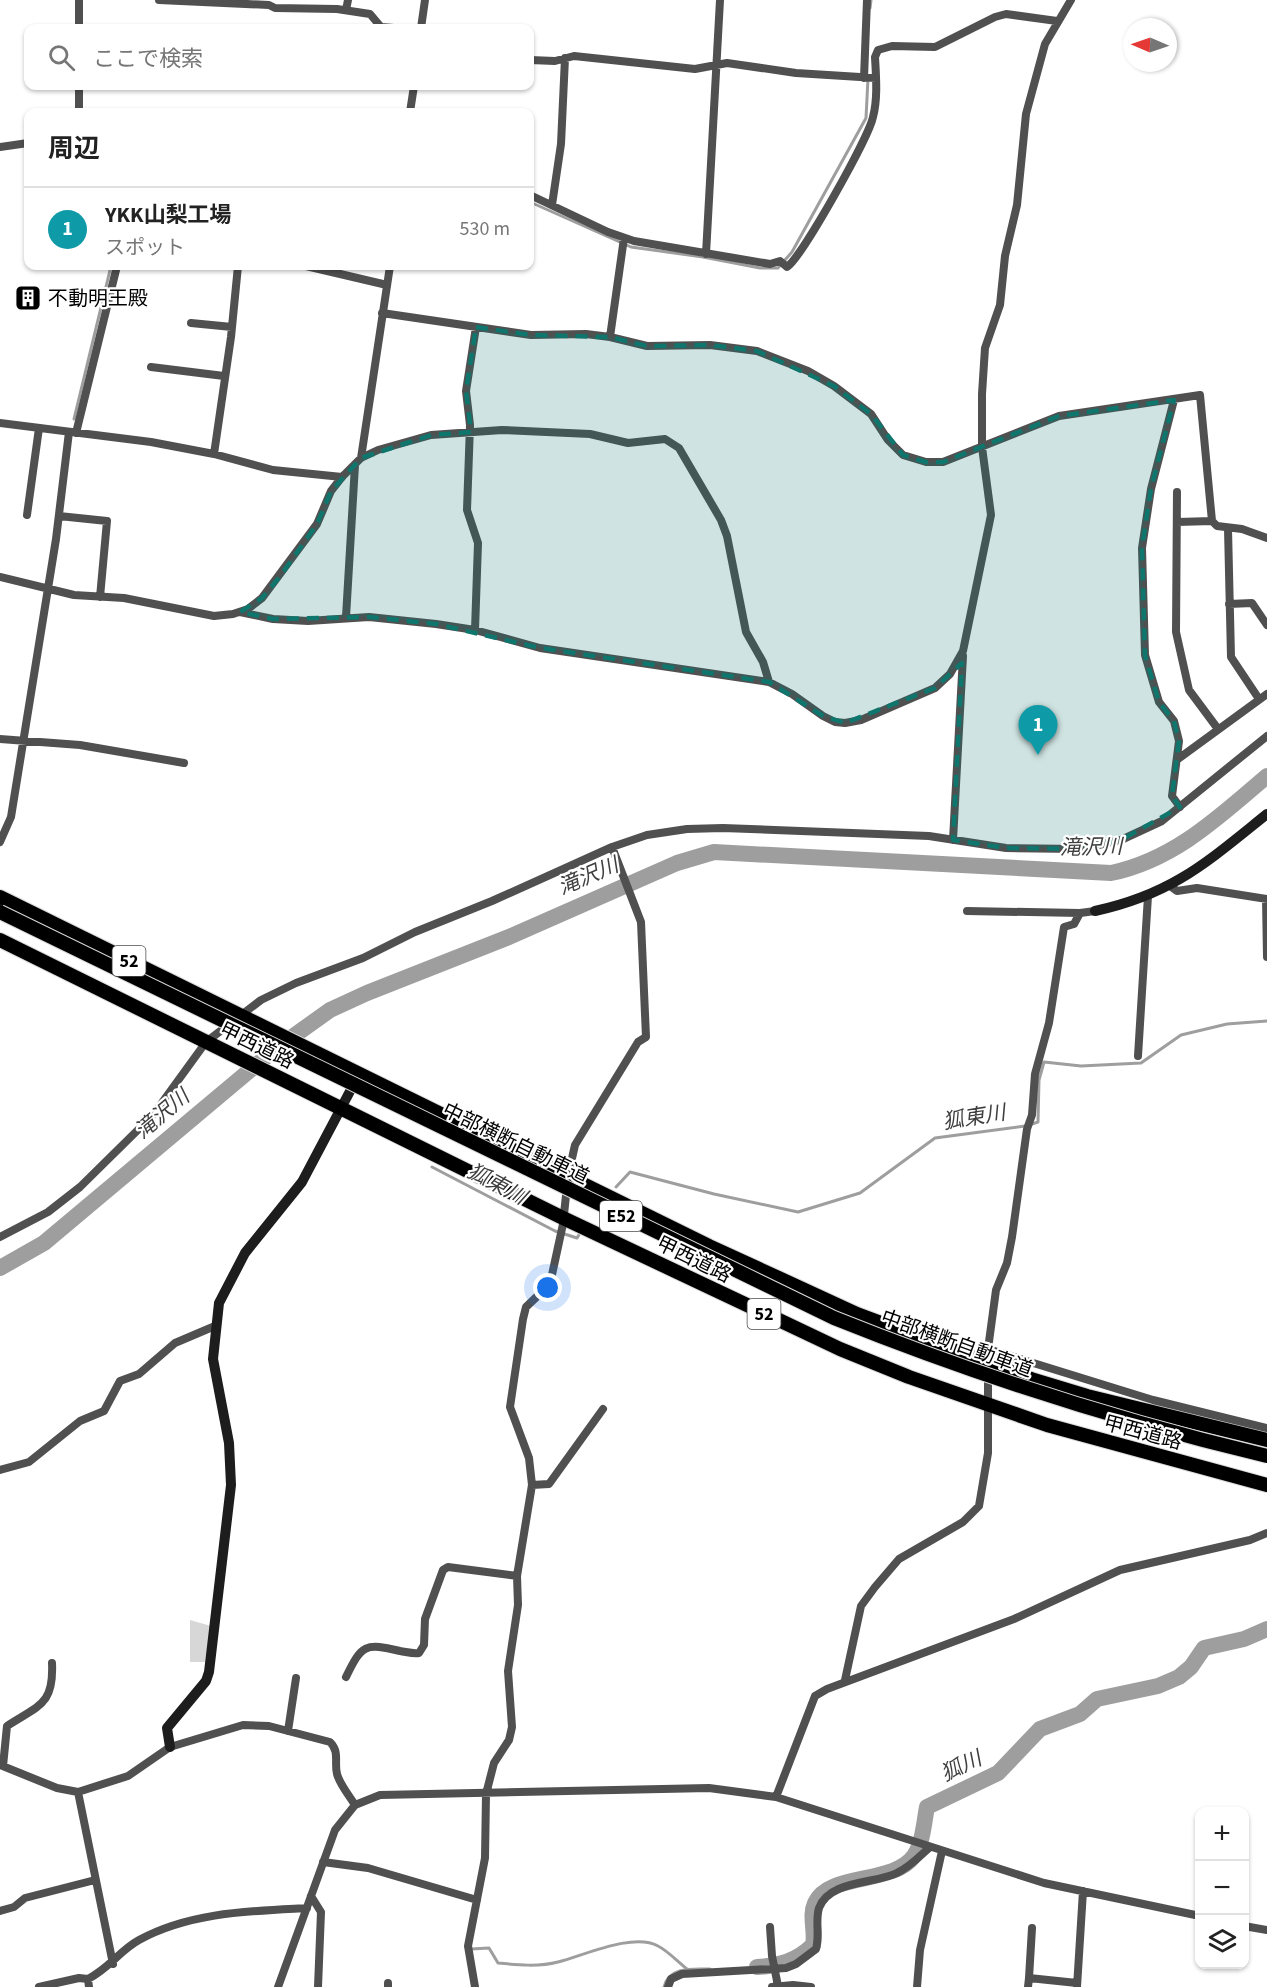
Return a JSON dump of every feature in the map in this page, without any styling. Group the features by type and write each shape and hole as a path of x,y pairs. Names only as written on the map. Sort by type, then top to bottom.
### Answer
{"highway":[{"name":"甲西道路","path":"0,897 786,1283 875,1321 986,1363 1087,1396 1267,1440"},
{"name":"中部横断自動車道","path":"0,912 834,1318 905,1347 1054,1399 1128,1422 1267,1456"},
{"name":"甲西道路","path":"0,940 341,1108 563,1221 840,1349 987,1406 1099,1440 1267,1485"}],"street":[{"path":"79,0 79,24"},
{"path":"159,0 275,4 346,10 370,14 378,24"},
{"path":"346,10 348,0"},
{"path":"422,24 425,0"},
{"path":"706,254 714,64 720,0"},
{"path":"534,197 623,242 790,266 866,135 873,117 869,78 867,0"},
{"path":"953,840 963,651 991,515 982,447 982,394 986,348 1000,304 1005,256 1017,205 1026,114 1045,44 1071,0"},
{"path":"869,78 878,50 885,47 935,47 994,17 1006,14 1057,21"},
{"path":"534,60 574,56 695,69 727,63 796,73 869,78"},
{"path":"552,205 561,144 565,58"},
{"path":"79,90 79,108"},
{"path":"411,108 413,90"},
{"path":"0,147 24,144"},
{"path":"610,337 623,242"},
{"path":"0,842 11,817 72,432 116,270"},
{"path":"214,454 238,270"},
{"path":"323,270 387,285"},
{"path":"346,617 358,462 389,270"},
{"path":"382,313 531,335 610,337 647,346 735,346 778,358 834,386 871,414 896,449 914,460 943,462 1059,416 1200,395 1212,521 1217,526 1242,530 1267,538"},
{"path":"190,323 232,327"},
{"path":"475,630 478,543 475,528 469,518 466,497 470,432 465,391 476,327"},
{"path":"151,367 224,376"},
{"path":"1174,400 1151,489 1142,548 1145,655 1159,702 1174,721 1179,741 1172,796 1180,807"},
{"path":"0,423 214,454 273,470 342,477"},
{"path":"27,515 39,428"},
{"path":"240,612 262,598 281,575 317,524 331,491 358,462 431,435 470,432 539,430 600,435 628,443 665,439 674,443 722,520 746,632 763,662 769,682"},
{"path":"1177,492 1176,632 1190,690 1218,729"},
{"path":"59,516 106,521 100,597"},
{"path":"1177,522 1212,521"},
{"path":"1228,529 1231,657 1259,699"},
{"path":"0,577 48,590 124,598 214,616 240,612 273,619 308,621 369,616 475,630 540,648 769,682 792,694 823,716 835,722 846,723 861,720 935,688 950,674 963,651"},
{"path":"1229,604 1252,603 1267,625"},
{"path":"1178,759 1267,694"},
{"path":"0,1238 48,1212 80,1186 153,1115 206,1042 261,1000 296,983 363,958 415,932 492,901 612,847 647,835 687,828 714,828 929,836 1006,848 1080,849 1121,840 1162,821 1267,736"},
{"path":"0,739 80,745 184,763"},
{"path":"967,911 1080,913 1133,903 1196,871 1267,814"},
{"path":"475,1987 468,1946 484,1858 486,1794 494,1762 509,1740 512,1727 508,1671 518,1605 517,1576 532,1485 530,1458 510,1407 524,1313 526,1308 550,1284 575,1145 638,1042 646,1037 641,922 612,847"},
{"path":"1170,886 1177,891 1197,888 1267,899 1267,957"},
{"path":"1138,1056 1148,896"},
{"path":"845,1680 861,1606 875,1587 898,1559 963,1522 979,1506 988,1453 986,1363 996,1290 1007,1263 1012,1237 1027,1129 1032,1115 1035,1074 1048,1023 1064,927 1074,924 1080,913"},
{"path":"170,1747 167,1728 206,1681 209,1672 230,1512 231,1469 215,1376 215,1326 219,1303 234,1270 302,1182 360,1074"},
{"path":"0,1470 29,1462 80,1421 104,1412 120,1381 139,1374 175,1344 215,1326"},
{"path":"988,1349 1153,1400 1267,1428"},
{"path":"532,1485 549,1484 603,1408"},
{"path":"776,1797 815,1696 845,1680 881,1671 952,1640 1014,1619 1120,1570 1250,1540 1267,1533"},
{"path":"346,1677 357,1655 365,1647 373,1645 419,1653 424,1645 425,1619 442,1569 448,1567 517,1576"},
{"path":"52,1663 53,1684 44,1702 7,1726 1,1766 57,1788 78,1792 128,1776 170,1747 243,1725 268,1726 330,1742 335,1747 338,1777 355,1805"},
{"path":"288,1731 296,1678"},
{"path":"278,1987 335,1830 355,1805 380,1795 709,1788 776,1797 1024,1878 1195,1915"},
{"path":"78,1792 113,1964"},
{"path":"668,1987 671,1979 682,1974 774,1968 796,1964 816,1949 819,1930 818,1916 825,1898 840,1889 895,1874 930,1847"},
{"path":"917,1987 920,1950 942,1851"},
{"path":"323,1862 368,1868 477,1900"},
{"path":"0,1911 14,1907 26,1898 95,1880"},
{"path":"1032,1928 1028,1983 1077,1985 1083,1891"},
{"path":"311,1896 321,1912 318,1987"},
{"path":"39,1987 79,1978 88,1983 113,1964 127,1947 160,1930 180,1924 217,1914 307,1908"},
{"path":"770,1927 775,1987 811,1987"},
{"path":"1249,1927 1267,1930"}],"highlighted area":[{"path":"476,327 531,335 610,337 647,346 710,345 757,351 834,386 871,414 903,455 926,462 943,462 1059,416 1174,400 1151,489 1142,548 1145,655 1159,702 1174,721 1179,741 1172,796 1180,807 1121,840 1080,849 1006,848 953,840 962,663 935,688 845,723 823,716 769,682 540,648 436,624 369,617 273,619 240,612 262,598 281,575 317,524 331,491 361,458 431,435 471,432 466,391"}],"shaded area":[{"path":"190,1620 211,1626 205,1662 190,1662"}],"waterway":[{"path":"870,8 871,0"},
{"path":"534,204 631,247 760,268 778,268 792,252 866,118 868,78"},
{"path":"74,419 110,270"},
{"name":"滝沢川","path":"0,1268 44,1243 274,1050 330,1010 509,937 677,863 714,852 1111,873 1155,858 1195,835 1267,776"},
{"name":"狐東川","path":"1032,1124 1038,1122 1039,1080 1044,1062 1081,1066 1141,1063 1181,1035 1227,1024 1267,1021"},
{"name":"狐東川","path":"616,1187 630,1172 714,1194 798,1212 860,1193 935,1138 1025,1126"},
{"name":"狐東川","path":"432,1167 555,1231 577,1238 580,1233"},
{"name":"狐川","path":"757,1967 787,1962 801,1955 813,1945 813,1908 822,1893 847,1882 892,1871 904,1865 914,1856 919,1845 927,1807 998,1773 1040,1729 1080,1714 1097,1699 1158,1686 1179,1677 1191,1667 1204,1648 1244,1639 1267,1629"},
{"path":"471,1949 489,1948 498,1963 536,1965 551,1964 622,1943 648,1942 662,1948 687,1969"},
{"path":"664,1987 667,1980 676,1972 689,1969 710,1969"}],"place":[{"name":"不動明王殿","path":"28,298"},
{"name":"YKK山梨工場","path":"1038,755"}]}
